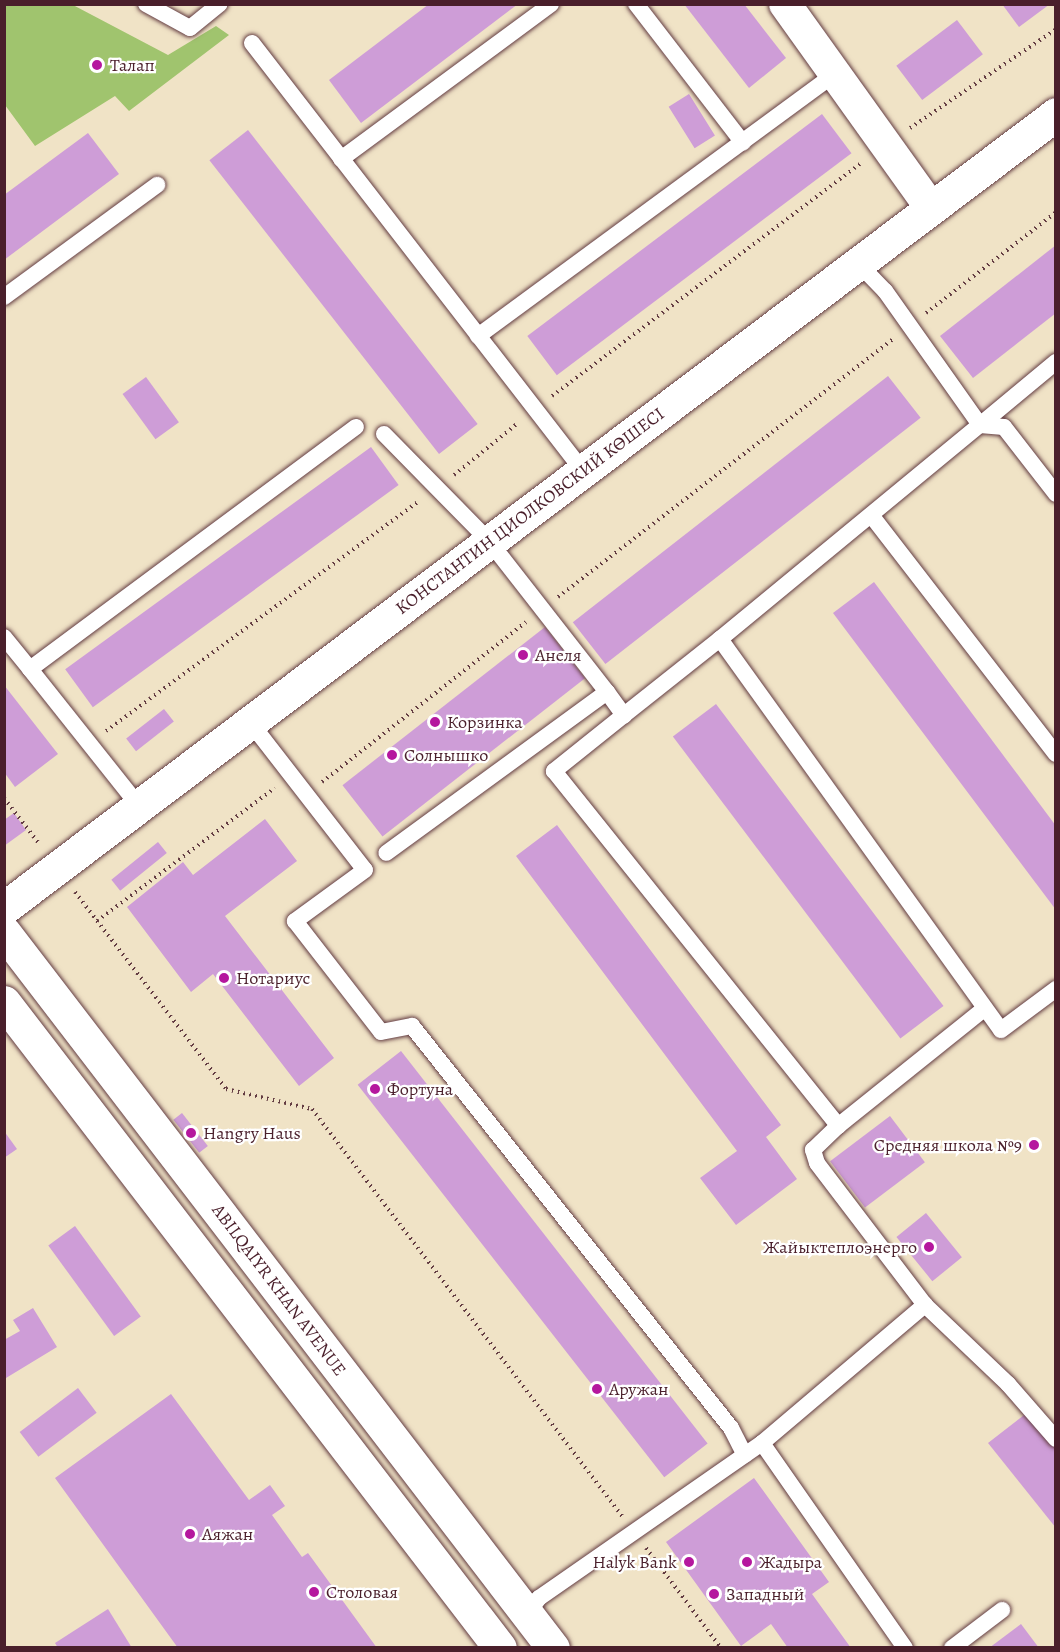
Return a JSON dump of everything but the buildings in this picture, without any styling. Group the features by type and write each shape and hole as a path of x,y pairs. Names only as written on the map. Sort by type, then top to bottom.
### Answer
{"main road":[{"name":"КОНСТАНТИН ЦИОЛКОВСКИЙ КӨШЕСІ","path":"4,908 1056,114"},
{"name":"ABILQAIYR KHAN AVENUE","path":"4,932 553,1647"},
{"path":"4,1002 500,1647"}],"street":[{"path":"785,4 930,208"}],"lane":[{"path":"146,4 190,28 220,4"},
{"path":"341,159 551,4"},
{"path":"636,4 743,143"},
{"path":"252,43 583,471"},
{"path":"478,336 835,74"},
{"path":"4,297 157,185"},
{"path":"858,263 909,326 980,425 1004,427 1056,494"},
{"path":"838,1126 554,771 720,639 1056,362"},
{"path":"30,669 356,428"},
{"path":"384,434 489,541 624,715"},
{"path":"870,515 1056,754"},
{"path":"4,637 139,806"},
{"path":"720,639 1001,1030 1056,989"},
{"path":"387,853 607,692"},
{"path":"250,722 365,870 296,921 381,1032 412,1026 731,1428 745,1455"},
{"path":"984,1009 838,1126 813,1150 817,1163 925,1305 1008,1384 1056,1439"},
{"path":"527,1614 539,1598 762,1443 925,1305"},
{"path":"762,1443 905,1647"},
{"path":"952,1647 1002,1610"}],"path":[{"path":"89,744 437,488 534,409 885,145 1056,29"},
{"path":"98,921 278,785 306,794 1056,212"},
{"path":"4,798 226,1089 312,1109 721,1647"}],"green space":[{"name":"Талап","path":"5,4 73,5 168,55 216,26 229,35 129,111 115,96 35,146 5,105"}],"place":[{"name":"Талап","path":"97,65"},
{"name":"Анеля","path":"523,655"},
{"name":"Корзинка","path":"435,722"},
{"name":"Солнышко","path":"392,755"},
{"name":"Нотариус","path":"224,978"},
{"name":"Фортуна","path":"375,1089"},
{"name":"Hangry Haus","path":"191,1133"},
{"name":"Средняя школа №9","path":"1034,1145"},
{"name":"Жайыктеплоэнерго","path":"929,1247"},
{"name":"Аружан","path":"597,1389"},
{"name":"Аяжан","path":"190,1534"},
{"name":"Halyk Bank","path":"689,1562"},
{"name":"Жадыра","path":"747,1562"},
{"name":"Столовая","path":"314,1592"},
{"name":"Западный","path":"714,1594"}]}
